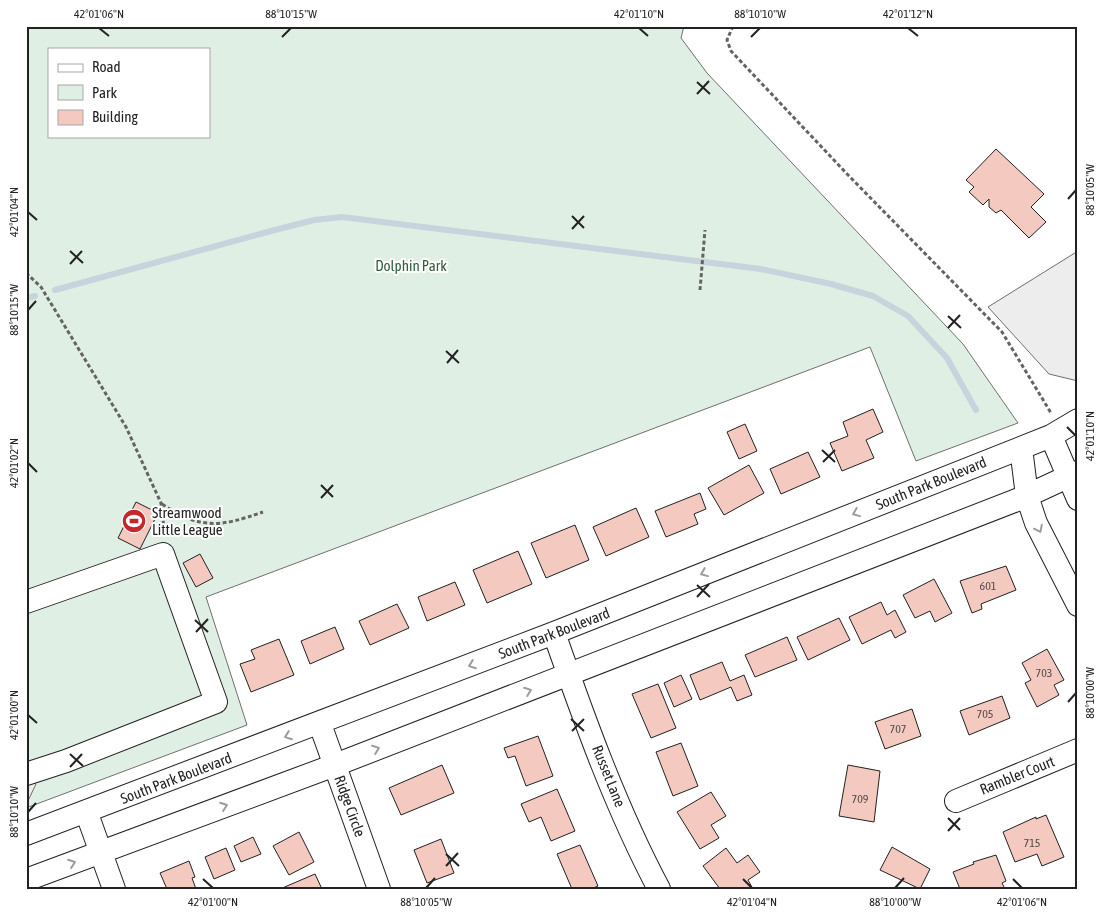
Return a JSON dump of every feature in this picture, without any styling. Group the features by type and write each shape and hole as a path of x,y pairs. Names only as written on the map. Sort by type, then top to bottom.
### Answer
{"street":[{"name":"South Park Boulevard","path":"26,834 320,724 554,633 1021,448 1064,429"},
{"path":"1064,429 1078,499"},
{"path":"1021,448 1027,496 1036,523 1078,605"},
{"path":"26,880 335,765 569,675 1027,496 1073,475"},
{"path":"26,602 163,554 216,702 66,761 28,770"},
{"name":"Russet Lane","path":"554,633 640,852 659,889"},
{"name":"Ridge Circle","path":"320,724 379,889"},
{"name":"Rambler Court","path":"956,800 1078,750"},
{"path":"86,811 114,889"}],"path":[{"path":"733,26 727,40 731,50 848,176 1002,332 1064,429"},
{"path":"700,290 705,230"},
{"path":"26,274 42,287 126,427 161,503 164,528 148,559"},
{"path":"161,503 181,516 207,525 231,523 263,512"}],"green space":[{"name":"Dolphin Park","path":"26,26 684,26 681,38 707,73 963,344 1018,423 916,461 870,347 206,597 247,725 26,808"}],"shaded area":[{"path":"1078,251 1078,381 1049,374 988,307"},
{"path":"26,779 36,784 26,805"}],"building":[{"path":"996,149 1044,194 1031,207 1046,222 1029,238 1001,210 996,213 989,207 989,199 983,205 969,192 974,187 966,180"},
{"path":"873,409 883,432 866,440 874,458 842,471 830,443 848,436 843,422"},
{"path":"745,424 757,451 739,459 727,432"},
{"path":"808,452 820,477 781,494 770,469"},
{"path":"749,465 764,493 724,515 708,488"},
{"path":"700,493 706,509 694,514 698,524 666,537 655,511"},
{"name":"Streamwood Little League","path":"136,502 158,513 140,549 118,538"},
{"path":"636,508 649,537 606,556 593,527"},
{"path":"575,525 589,560 546,578 531,543"},
{"path":"518,551 532,584 487,603 473,570"},
{"path":"200,554 213,578 196,587 183,563"},
{"path":"1006,566 1016,590 981,604 982,609 972,613 960,581"},
{"path":"934,579 952,613 935,622 930,611 915,618 903,595"},
{"path":"455,582 465,605 427,621 418,597"},
{"path":"881,602 887,615 895,610 906,632 895,638 891,630 862,644 849,617"},
{"path":"397,604 409,628 370,645 359,621"},
{"path":"839,618 850,640 808,660 797,637"},
{"path":"335,627 344,649 310,664 301,641"},
{"path":"787,637 797,660 755,677 745,655"},
{"path":"279,639 294,675 251,692 240,664 255,659 251,650"},
{"path":"1047,649 1064,680 1054,685 1059,695 1037,707 1025,683 1031,680 1022,663"},
{"path":"722,662 730,681 744,675 752,695 737,701 731,687 700,700 690,675"},
{"path":"681,675 692,699 674,707 664,683"},
{"path":"658,684 676,728 651,738 632,694"},
{"path":"1002,696 1010,718 969,735 960,711"},
{"path":"912,709 921,736 885,749 875,722"},
{"path":"538,736 553,776 526,786 515,756 508,758 504,748"},
{"path":"681,743 698,786 673,796 656,752"},
{"path":"442,765 454,793 401,815 389,788"},
{"path":"848,765 880,771 874,822 839,816"},
{"path":"557,789 575,831 551,841 541,817 529,822 521,804"},
{"path":"711,792 726,816 711,825 719,838 700,849 677,812"},
{"path":"1046,815 1064,857 1042,866 1037,854 1015,862 1003,832 1036,817 1036,819"},
{"path":"299,832 314,862 289,875 273,846"},
{"path":"253,837 261,854 241,862 234,846"},
{"path":"441,839 454,873 427,883 414,850"},
{"path":"580,845 598,886 591,889 572,889 557,854"},
{"path":"892,847 930,869 920,889 880,870"},
{"path":"226,848 235,870 214,879 205,857"},
{"path":"726,848 737,863 748,855 760,872 748,880 753,889 720,889 703,866"},
{"path":"996,855 1006,881 1002,883 1005,889 960,889 953,872 974,864 973,862"},
{"path":"189,861 195,877 192,878 196,889 167,889 160,873"},
{"path":"315,874 322,889 280,889"}],"waterway":[{"path":"55,290 314,220 342,217 761,269 831,284 873,296 908,316 947,358 976,410"},
{"path":"26,298 35,296"}],"place":[{"name":"Streamwood Little League","path":"134,521"}]}
